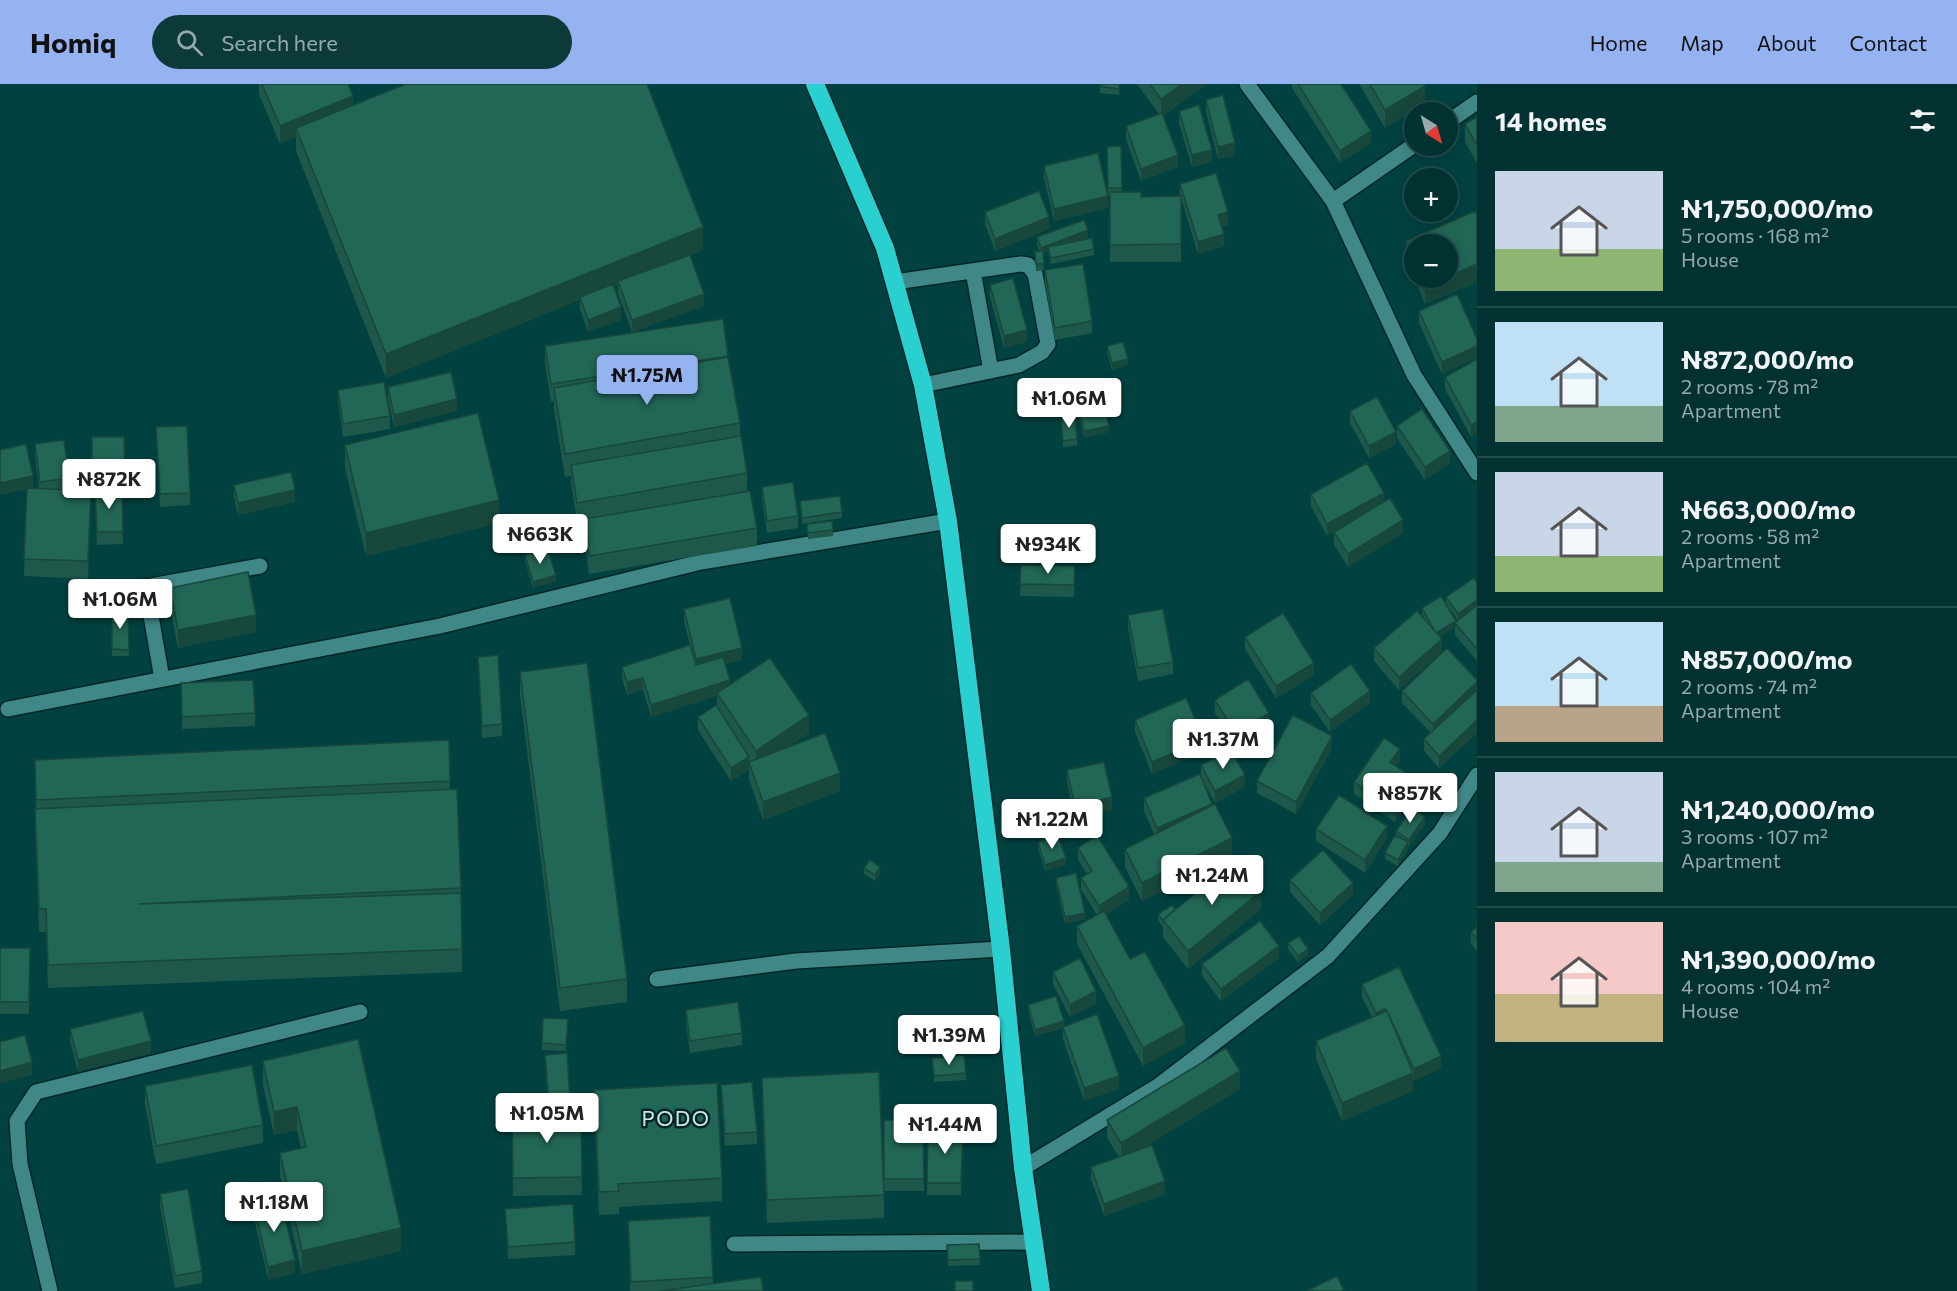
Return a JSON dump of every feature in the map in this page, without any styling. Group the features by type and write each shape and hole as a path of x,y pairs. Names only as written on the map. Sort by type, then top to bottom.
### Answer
{"highway":[{"path":"816,84 885,248 923,385 948,521 1001,949 1023,1168 1041,1291"}],"street":[{"path":"1247,84 1333,201 1414,375 1477,473"},
{"path":"1458,115 1477,102"},
{"path":"1333,201 1404,152"},
{"path":"895,282 1021,264 1028,265 1035,274 1048,344 1042,352 1019,365 923,385"},
{"path":"973,271 991,371"},
{"path":"8,709 440,626 701,562 948,521"},
{"path":"78,597 260,566"},
{"path":"146,587 162,679"},
{"path":"1023,1168 1158,1086 1328,956 1440,833 1477,775"},
{"path":"657,979 796,961 1001,949"},
{"path":"50,1291 20,1164 17,1121 36,1092 360,1012"},
{"path":"734,1244 1035,1242"}],"building":[{"path":"262,84 348,84 353,96 280,126"},
{"path":"406,84 647,84 703,227 386,354 296,128"},
{"path":"1100,84 1119,84 1119,89 1100,86"},
{"path":"1150,84 1182,84 1161,99"},
{"path":"1298,84 1341,84 1371,131 1340,151"},
{"path":"1370,84 1424,84 1425,86 1385,110"},
{"path":"1223,95 1235,143 1218,147 1206,100"},
{"path":"1199,105 1212,150 1192,155 1179,111"},
{"path":"1162,113 1178,155 1141,169 1126,126"},
{"path":"1477,117 1477,145 1465,124"},
{"path":"1121,146 1122,188 1108,188 1107,147"},
{"path":"1098,153 1108,196 1054,209 1044,166"},
{"path":"1216,173 1228,212 1218,215 1224,234 1198,242 1180,184"},
{"path":"1039,191 1049,217 995,239 985,212"},
{"path":"1110,192 1141,192 1141,197 1181,196 1181,244 1110,245"},
{"path":"1475,211 1477,215 1477,264 1458,273 1458,234 1422,234 1450,222 1458,222 1458,218"},
{"path":"1084,220 1088,230 1041,248 1037,237"},
{"path":"1092,238 1094,249 1051,258 1048,247"},
{"path":"1043,251 1044,264 1036,264 1035,252"},
{"path":"690,255 704,294 632,320 618,281"},
{"path":"1083,264 1092,321 1055,328 1045,270"},
{"path":"1013,278 1027,330 1004,336 990,285"},
{"path":"613,284 621,307 588,320 580,297"},
{"path":"1457,294 1477,339 1477,346 1442,362 1419,311"},
{"path":"723,319 728,356 551,384 545,346"},
{"path":"1123,342 1128,359 1112,363 1107,346"},
{"path":"728,357 740,423 565,454 554,388"},
{"path":"1477,359 1477,422 1471,425 1445,377"},
{"path":"451,372 457,399 394,415 388,387"},
{"path":"384,382 390,416 343,424 338,390"},
{"path":"1096,388 1098,406 1078,408 1077,390"},
{"path":"1377,397 1396,432 1369,446 1350,411"},
{"path":"1105,409 1109,426 1084,431 1080,414"},
{"path":"1422,409 1450,451 1425,467 1397,426"},
{"path":"478,413 499,500 366,533 345,445"},
{"path":"1075,417 1077,439 1063,441 1061,418"},
{"path":"187,426 190,493 160,494 156,427"},
{"path":"741,436 747,473 577,503 571,465"},
{"path":"92,437 124,437 125,479 92,480"},
{"path":"64,440 69,478 40,482 35,444"},
{"path":"26,444 33,476 0,483 0,450"},
{"path":"1367,463 1384,493 1327,524 1311,494"},
{"path":"291,472 295,490 238,503 234,485"},
{"path":"793,482 798,516 767,521 762,487"},
{"path":"27,488 91,491 88,561 24,559"},
{"path":"122,488 123,532 97,532 95,490"},
{"path":"750,491 757,528 589,556 584,519"},
{"path":"840,496 842,512 802,518 800,501"},
{"path":"1390,498 1403,520 1348,554 1334,532"},
{"path":"832,521 833,530 808,533 807,524"},
{"path":"547,548 556,575 533,582 525,555"},
{"path":"1021,565 1075,566 1074,585 1020,584"},
{"path":"248,572 256,615 178,630 170,588"},
{"path":"1474,578 1477,583 1477,600 1458,614 1446,597"},
{"path":"1441,596 1456,621 1436,633 1422,608"},
{"path":"730,598 742,648 696,659 684,609"},
{"path":"1477,605 1477,649 1455,623"},
{"path":"1163,609 1173,662 1138,668 1128,615"},
{"path":"112,610 128,610 129,650 112,649"},
{"path":"1417,611 1442,639 1399,677 1374,648"},
{"path":"1283,613 1314,663 1276,686 1245,637"},
{"path":"690,645 696,665 723,657 730,680 651,705 643,678 627,682 622,667"},
{"path":"1447,648 1477,682 1433,724 1402,691"},
{"path":"498,655 502,724 482,726 478,657"},
{"path":"770,658 809,715 756,751 717,693"},
{"path":"587,663 627,979 560,988 520,672"},
{"path":"1351,664 1370,691 1330,720 1311,693"},
{"path":"1248,679 1269,713 1236,734 1215,700"},
{"path":"253,680 255,713 182,717 181,683"},
{"path":"1477,690 1477,720 1439,756 1424,739"},
{"path":"1186,698 1204,740 1152,762 1135,720"},
{"path":"716,705 749,757 731,768 698,717"},
{"path":"1293,715 1332,736 1296,802 1257,781"},
{"path":"825,733 840,773 763,802 749,762"},
{"path":"1384,738 1400,749 1390,762 1416,780 1395,810 1354,782"},
{"path":"449,740 450,781 36,800 35,760"},
{"path":"1231,750 1245,775 1215,791 1201,765"},
{"path":"1104,762 1112,797 1075,806 1067,770"},
{"path":"1200,774 1212,804 1157,828 1144,798"},
{"path":"457,789 461,888 138,904 461,893 462,949 48,965 46,909 39,909 35,809"},
{"path":"1339,795 1387,826 1365,860 1316,829"},
{"path":"1215,804 1232,838 1142,883 1125,849"},
{"path":"1412,808 1425,817 1409,840 1396,831"},
{"path":"1097,835 1129,887 1099,906 1081,878 1092,871 1078,848"},
{"path":"1395,835 1408,842 1398,860 1385,853"},
{"path":"1058,836 1066,858 1045,865 1038,842"},
{"path":"1323,850 1353,883 1320,913 1290,880"},
{"path":"870,860 880,867 875,875 864,868"},
{"path":"1236,860 1261,891 1188,951 1163,920"},
{"path":"1076,873 1085,913 1065,917 1056,878"},
{"path":"1172,905 1175,909 1163,921 1158,914"},
{"path":"1104,911 1130,959 1145,952 1185,1025 1143,1048 1077,926"},
{"path":"1260,921 1279,946 1221,989 1202,964"},
{"path":"1477,927 1477,939 1471,932"},
{"path":"1299,936 1308,949 1298,956 1288,943"},
{"path":"0,948 30,948 29,1002 0,1002"},
{"path":"1080,958 1096,991 1070,1005 1053,972"},
{"path":"1399,967 1441,1056 1414,1069 1387,1011 1385,1009 1376,1013 1362,984"},
{"path":"1056,996 1064,1021 1035,1030 1028,1005"},
{"path":"738,1002 742,1033 690,1041 686,1010"},
{"path":"143,1011 151,1041 78,1060 70,1029"},
{"path":"1387,1011 1413,1073 1342,1103 1316,1041"},
{"path":"1097,1014 1119,1076 1084,1088 1063,1027"},
{"path":"543,1018 568,1019 566,1045 542,1043"},
{"path":"25,1035 32,1062 0,1071 0,1042"},
{"path":"358,1039 401,1228 302,1251 280,1153 306,1147 297,1107 274,1112 263,1061"},
{"path":"1226,1048 1240,1071 1121,1143 1107,1120"},
{"path":"567,1053 570,1100 549,1102 545,1055"},
{"path":"964,1055 966,1073 934,1076 932,1058"},
{"path":"252,1065 263,1125 156,1146 145,1086"},
{"path":"879,1072 884,1195 767,1200 762,1078"},
{"path":"752,1082 757,1132 725,1134 721,1085"},
{"path":"717,1083 722,1178 618,1184 619,1191 599,1192 594,1090"},
{"path":"581,1109 582,1177 513,1178 512,1110"},
{"path":"943,1118 957,1118 957,1127 942,1126"},
{"path":"884,1120 923,1120 924,1179 884,1179"},
{"path":"928,1127 963,1128 961,1183 927,1183"},
{"path":"1152,1145 1165,1181 1104,1204 1091,1167"},
{"path":"188,1189 202,1271 175,1276 160,1194"},
{"path":"281,1200 295,1260 268,1267 254,1206"},
{"path":"573,1204 575,1242 508,1247 505,1209"},
{"path":"710,1216 713,1277 631,1282 628,1221"},
{"path":"979,1244 980,1259 948,1260 947,1245"},
{"path":"1337,1276 1344,1291 1307,1291"},
{"path":"761,1277 763,1291 660,1291"},
{"path":"955,1281 973,1281 973,1291 955,1291"}],"district":[{"name":"PODO","path":"676,1117"}]}
